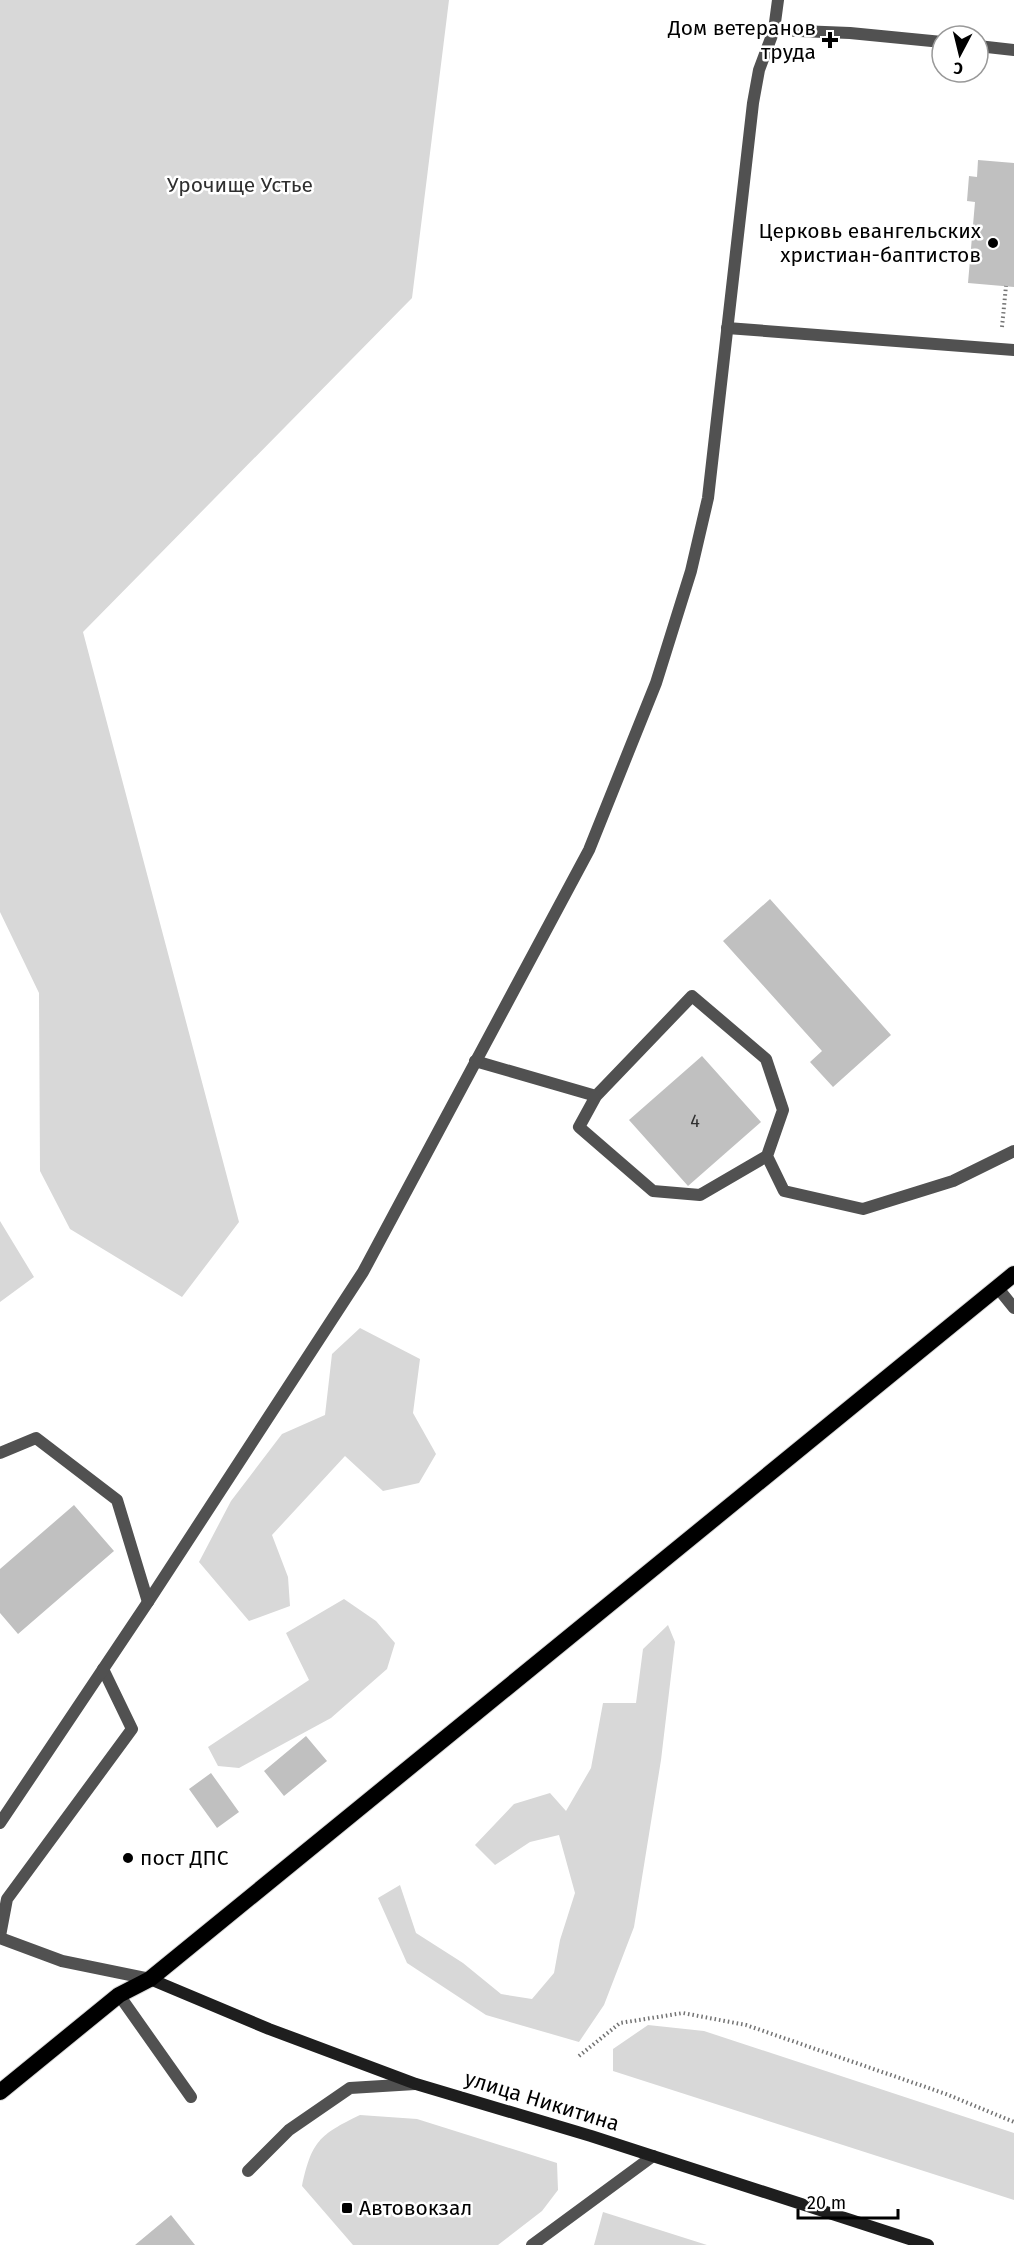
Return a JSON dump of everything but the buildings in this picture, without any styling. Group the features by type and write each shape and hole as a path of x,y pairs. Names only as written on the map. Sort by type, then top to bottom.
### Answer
{"highway":[{"path":"0,2092 119,1995 150,1979 1014,1274"}],"main road":[{"name":"улица Никитина","path":"150,1979 269,2028 417,2084 591,2136 928,2245"}],"street":[{"path":"0,1823 148,1602 363,1272 589,850 656,683 691,571 708,498 753,103 759,70 774,30 778,0"},
{"path":"774,30 850,33 930,41"},
{"path":"990,47 1014,50"},
{"path":"727,328 1014,350"},
{"path":"692,996 766,1059 783,1110 767,1156 700,1195 653,1191 579,1127 596,1096 692,996"},
{"path":"475,1061 596,1096"},
{"path":"767,1156 784,1191 863,1209 953,1181 1014,1151"},
{"path":"998,1287 1014,1308"},
{"path":"0,1453 36,1438 117,1500 148,1602"},
{"path":"103,1669 132,1729 7,1899 0,1937 62,1961 150,1979"},
{"path":"119,1995 191,2097"},
{"path":"248,2171 289,2130 350,2088 417,2084"},
{"path":"532,2245 653,2156"}],"path":[{"path":"1000,349 1006,286"},
{"path":"579,2056 620,2023 682,2013 746,2025 946,2094 1014,2122"}],"green space":[{"name":"Урочище Устье","path":"0,0 449,0 412,298 83,632 239,1222 182,1297 70,1229 40,1171 39,993 0,912"},
{"path":"0,1221 34,1277 0,1302"},
{"path":"360,1328 420,1359 413,1413 436,1454 419,1483 383,1491 345,1456 272,1535 288,1577 290,1606 249,1621 199,1562 231,1501 282,1434 325,1415 332,1354"},
{"path":"344,1599 376,1621 395,1643 387,1669 331,1718 239,1768 218,1766 208,1747 309,1680 286,1633"},
{"path":"668,1625 675,1642 661,1760 634,1927 604,2005 579,2042 486,2015 407,1963 378,1898 400,1885 416,1933 463,1963 501,1994 532,1999 554,1973 560,1940 575,1893 559,1835 530,1842 495,1865 475,1845 514,1804 550,1793 566,1811 591,1768 603,1703 636,1703 643,1649"},
{"path":"648,2025 704,2031 1014,2133 1014,2200 613,2071 613,2049"},
{"path":"360,2115 417,2119 557,2163 558,2190 542,2211 498,2245 353,2245 302,2186 310,2159 319,2141 335,2128"},
{"path":"603,2212 707,2245 594,2245"}],"place":[{"name":"Дом ветеранов труда","path":"830,40"},
{"name":"Церковь евангельских христиан-баптистов","path":"993,243"},
{"name":"пост ДПС","path":"128,1858"},
{"name":"Автовокзал","path":"347,2208"}]}
